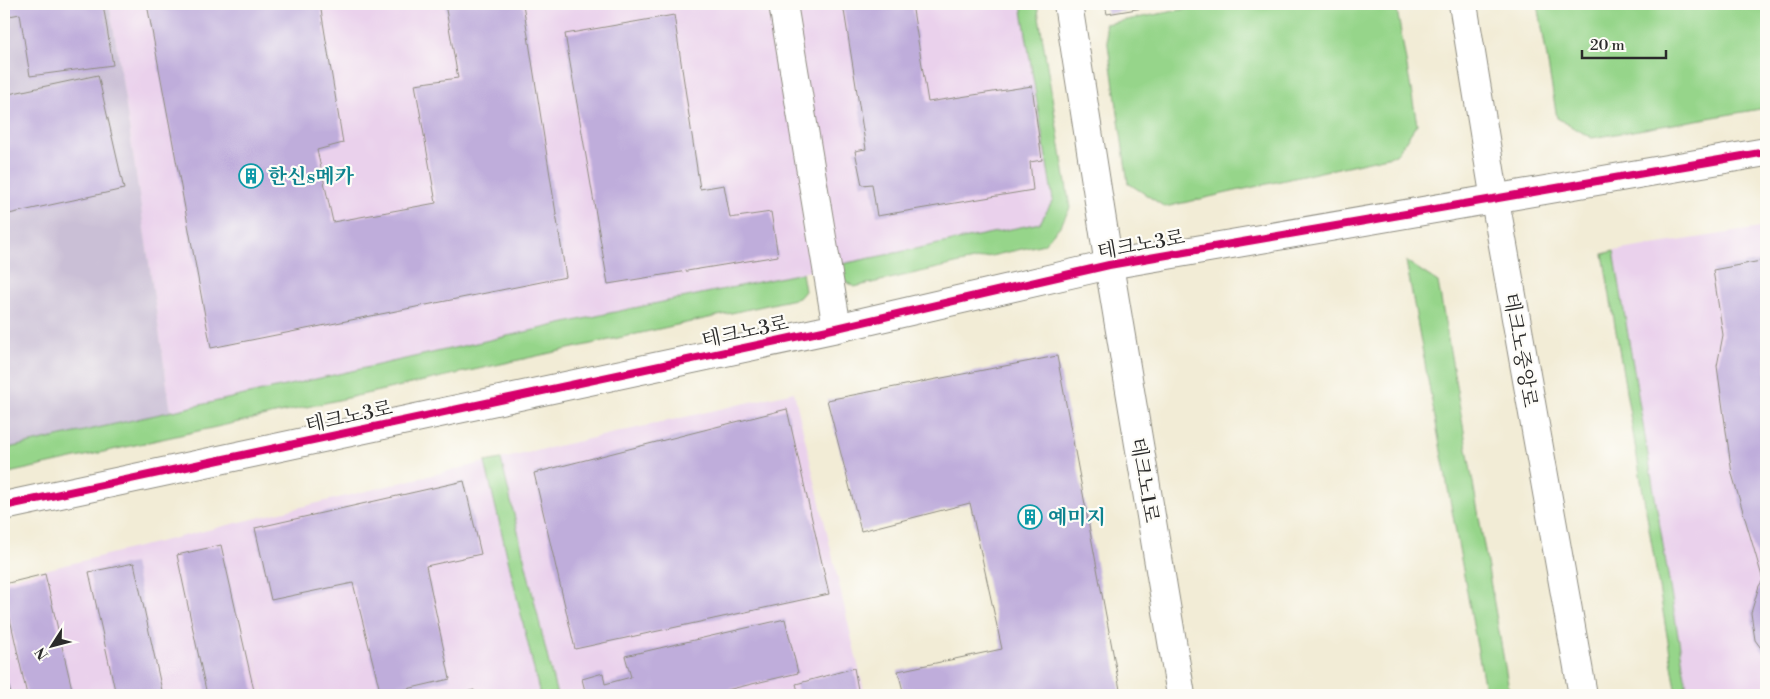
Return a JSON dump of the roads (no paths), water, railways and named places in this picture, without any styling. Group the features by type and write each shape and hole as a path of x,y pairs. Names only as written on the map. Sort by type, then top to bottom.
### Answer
{"street":[{"path":"783,4 838,328"},
{"name":"테크노3로","path":"1068,4 1109,265"},
{"name":"테크노중앙로","path":"1463,4 1495,200 1583,695"},
{"name":"테크노3로","path":"4,506 838,328 1109,265 1766,152"},
{"name":"테크노1로","path":"1109,265 1181,695"}],"place":[{"name":"한신s메카","path":"251,176"},
{"name":"예미지","path":"1030,517"}]}
